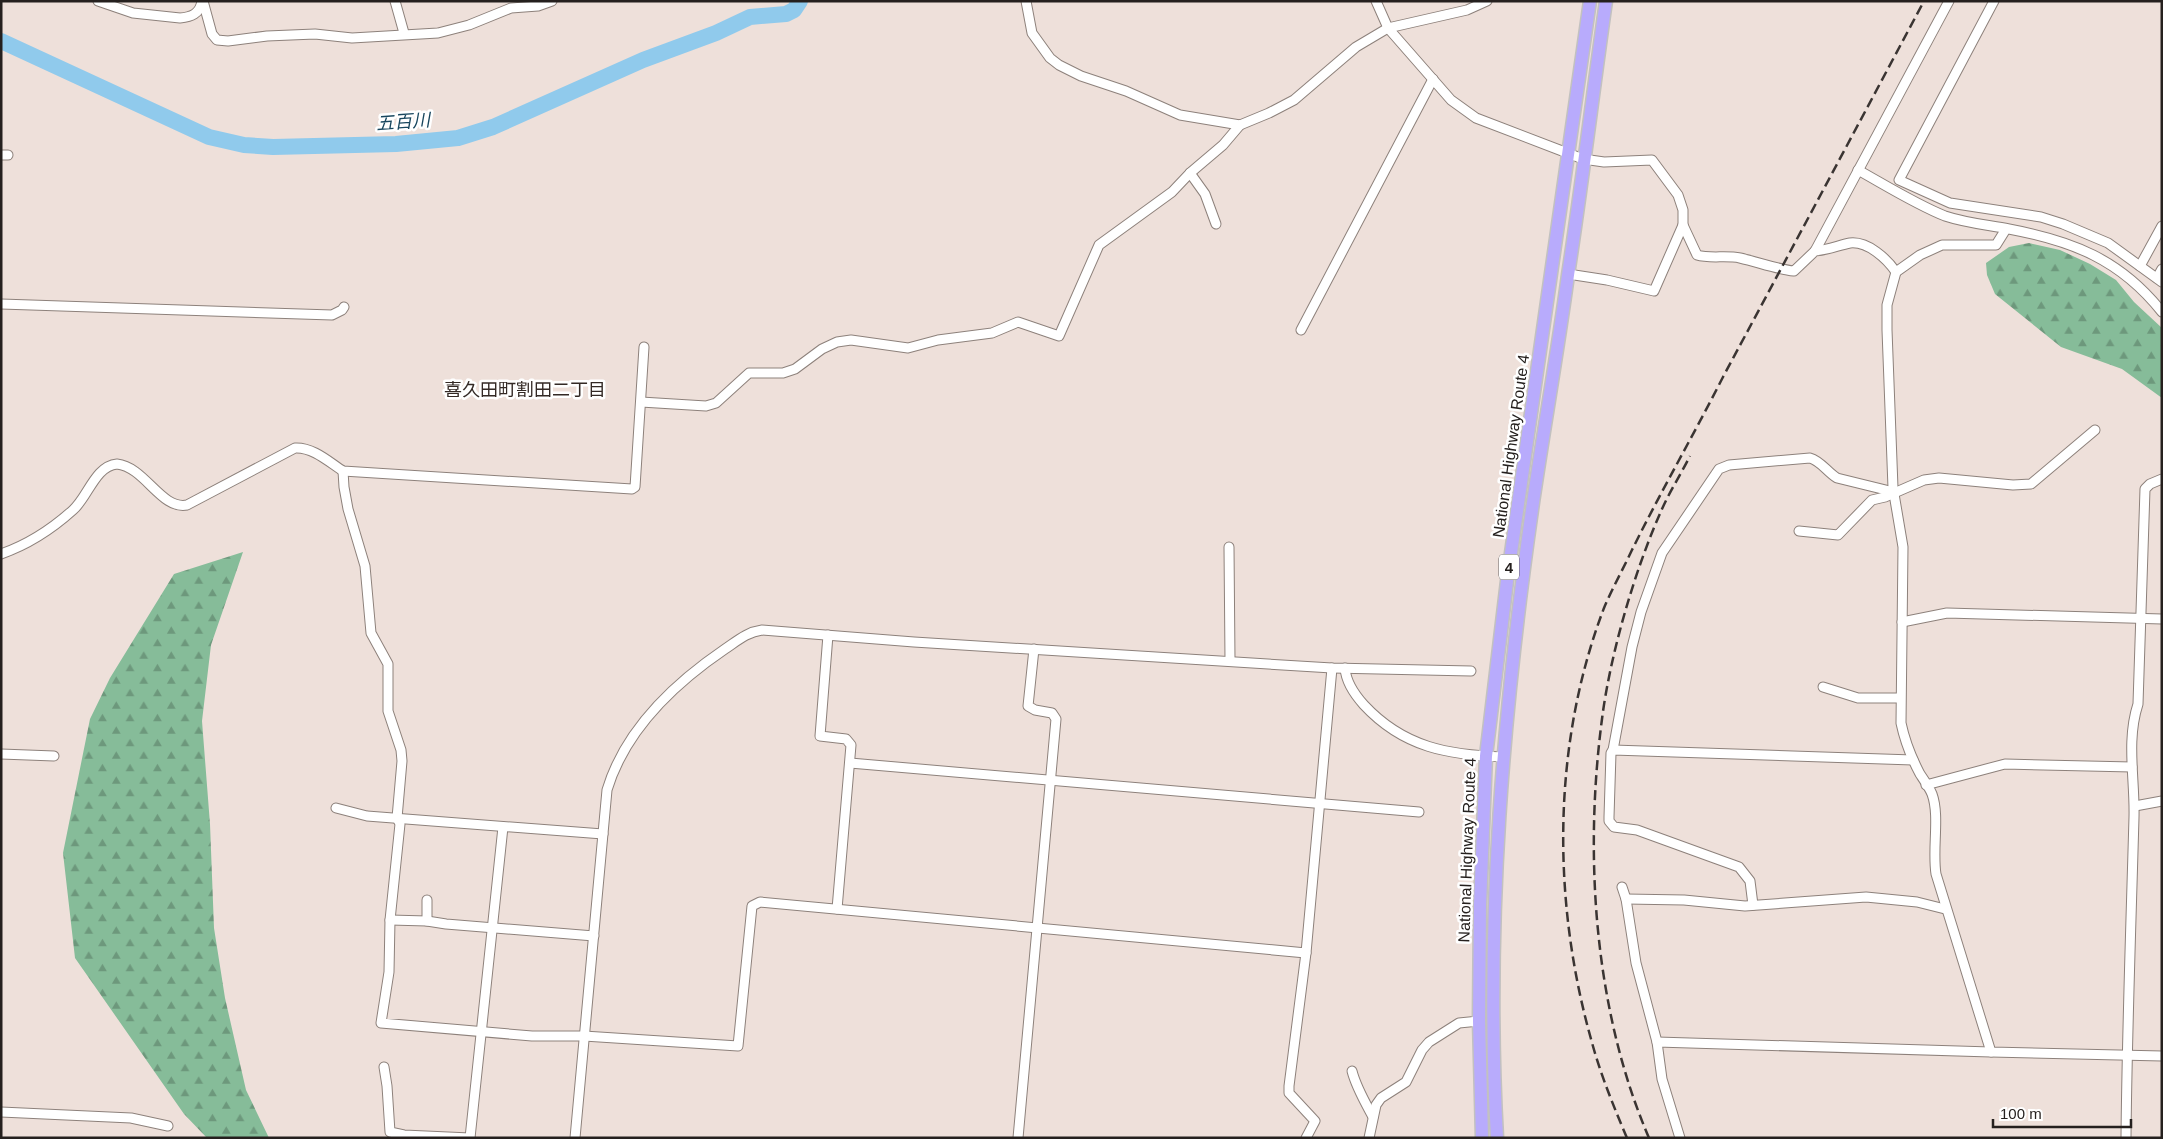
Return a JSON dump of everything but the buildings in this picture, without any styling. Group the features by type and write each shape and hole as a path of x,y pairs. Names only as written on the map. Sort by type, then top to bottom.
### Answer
{"highway":[{"name":"National Highway Route 4","path":"1482,1138 1479,1021 1480,879 1486,756 1505,598 1590,1"},
{"name":"National Highway Route 4","path":"1497,1138 1493,960 1504,757 1534,497 1568,274 1606,1"}],"street":[{"path":"98,1 133,13 180,18 197,12 202,1"},
{"path":"202,1 212,34 217,40 222,41 268,36 326,34 352,38 455,30 509,9 538,6 552,1"},
{"path":"395,1 404,34"},
{"path":"504,1 509,9"},
{"path":"1026,1 1032,34 1046,53 1059,65 1081,76 1126,92 1180,115 1240,125"},
{"path":"1376,1 1388,28 1451,100 1476,118 1583,158 1604,162 1652,160 1678,195 1683,210 1683,225 1654,291 1607,280 1568,274"},
{"path":"641,402 706,406 716,403 749,373 783,372 794,369 830,344 851,340 908,348 938,340 992,333 1018,322 1059,336 1099,245 1172,192 1224,145 1240,125 1294,100 1356,47 1388,28 1467,10 1488,1"},
{"path":"1683,225 1697,255 1702,257 1725,256 1740,258 1794,271 1815,251 1949,1"},
{"path":"1894,189 1994,1"},
{"path":"1301,330 1433,79"},
{"path":"1858,170 1944,215 1963,221 2045,236 2089,252 2141,288 2162,312"},
{"path":"1190,174 1205,194 1216,224"},
{"path":"1899,180 1950,203 2042,218 2063,224 2108,244 2159,280 2162,269"},
{"path":"2140,266 2162,226"},
{"path":"1990,1052 1945,909 1934,865 1935,810 1932,794 1913,760 1903,733 1900,698 1903,547 1894,492 1887,305 1896,272 1920,255 1942,245 1996,244 2006,229"},
{"path":"1815,251 1828,250 1849,243 1859,243 1882,256 1896,272"},
{"path":"1,304 332,314 342,310 344,307"},
{"path":"1,554 26,543 75,509 102,470 113,464 121,464 138,473 171,504 181,506 187,505 295,448 312,451 343,471 632,489 635,487 644,347"},
{"path":"1799,531 1838,535 1872,500 1885,498 1894,492 1924,480 1939,478 2013,485 2031,484 2095,430"},
{"path":"1753,905 1750,881 1739,867 1637,830 1614,827 1611,824 1609,817 1611,753 1632,647 1641,612 1662,553 1719,469 1729,465 1810,458 1817,460 1830,474 1837,478 1894,492"},
{"path":"343,471 348,509 366,566 371,633 388,664 388,711 401,750 402,761 397,818 400,824 390,920 389,972 381,1024 480,1030 532,1036 584,1036 738,1046 752,906 760,902 1306,953"},
{"path":"2126,1138 2134,806 2132,722 2138,704 2145,489 2150,484 2162,479"},
{"path":"1229,547 1230,660"},
{"path":"1902,622 1947,612 2162,619"},
{"path":"575,1138 607,790 611,776 635,735 668,694 704,664 751,633 762,630 1332,668 1471,671"},
{"path":"828,635 820,736 849,740 851,744 837,909"},
{"path":"1018,1138 1056,719 1052,713 1035,710 1028,706 1034,649"},
{"path":"1306,1138 1316,1122 1289,1093 1306,953 1332,668"},
{"path":"1345,668 1347,679 1356,696 1391,730 1408,740 1451,753 1504,757"},
{"path":"1823,687 1858,698 1900,698"},
{"path":"1613,750 1913,760"},
{"path":"1,754 54,756"},
{"path":"850,763 1419,812"},
{"path":"1926,785 2005,764 2132,767"},
{"path":"2134,806 2162,801"},
{"path":"336,808 367,816 603,834"},
{"path":"384,1067 390,1132 404,1135 470,1138 503,827"},
{"path":"1622,887 1626,898 1636,963 1656,1042 1662,1079 1680,1138"},
{"path":"1626,898 1684,900 1730,906 1856,896 1917,902 1945,909"},
{"path":"427,900 427,921"},
{"path":"390,920 427,921 594,936"},
{"path":"1368,1138 1376,1105 1381,1098 1406,1082 1428,1042 1459,1023 1479,1021"},
{"path":"1656,1042 2162,1056"},
{"path":"1352,1071 1355,1083 1373,1117"},
{"path":"1,1112 131,1118 168,1126"}],"green space":[{"path":"2029,243 2060,250 2090,264 2116,280 2134,302 2162,328 2162,398 2122,369 2061,347 1995,294 1987,275 1986,263 2009,247"},
{"path":"243,552 211,645 202,721 210,824 214,928 225,998 246,1090 269,1138 207,1138 184,1114 75,958 63,853 90,719 110,678 174,574"}],"waterway":[{"name":"五百川","path":"1,41 209,137 244,145 273,147 396,144 458,138 493,127 643,60 716,33 750,17 786,14 794,10 800,1"}],"railway":[{"path":"1627,1138 1598,1064 1578,986 1569,932 1564,877 1563,822 1567,767 1575,713 1587,660 1604,608 1642,530 1924,1"},
{"path":"1649,1138 1630,1089 1616,1038 1605,985 1598,932 1594,878 1594,824 1597,771 1606,694 1625,612 1652,533 1665,502 1690,456"}],"district":[{"name":"喜久田町割田二丁目","path":"525,390"}]}
